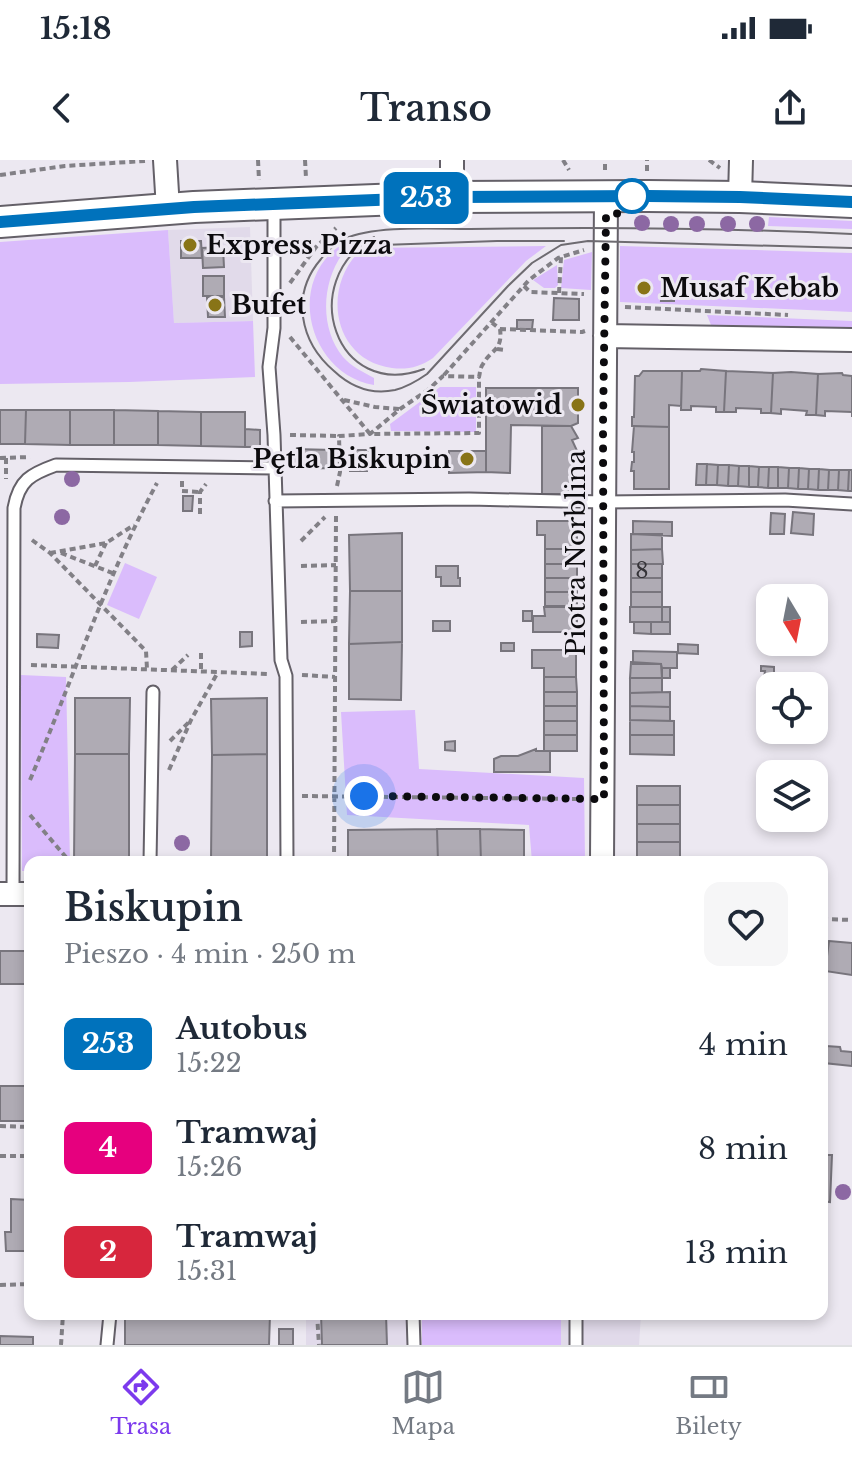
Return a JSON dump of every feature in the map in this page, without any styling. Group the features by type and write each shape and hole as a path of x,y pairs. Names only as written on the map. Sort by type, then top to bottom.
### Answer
{"street":[{"path":"165,160 168,209"},
{"path":"452,160 452,197"},
{"path":"740,197 741,160"},
{"path":"0,222 168,209 267,197 452,197 605,183 740,197 852,202"},
{"name":"Piotra Norblina","path":"602,856 604,502 600,315 605,183"},
{"path":"600,315 852,340"}],"lane":[{"path":"267,197 274,328 269,367 281,660 286,676 287,856"},
{"path":"14,894 16,802 12,664 16,494 26,480 56,465 274,468"},
{"path":"275,501 785,500 852,504"},
{"path":"150,856 153,692"},
{"path":"107,1345 109,1320"},
{"path":"413,1320 414,1345"},
{"path":"576,1320 576,1345"}],"path":[{"path":"258,160 267,197"},
{"path":"563,160 569,170"},
{"path":"605,160 605,183"},
{"path":"647,160 647,171"},
{"path":"0,175 65,166 153,161"},
{"path":"283,294 316,247 338,226"},
{"path":"370,434 443,376 536,274 574,251 594,249"},
{"path":"559,293 561,257"},
{"path":"524,286 530,292 559,293 600,315 790,315"},
{"path":"491,322 500,329 582,332 600,315"},
{"path":"283,329 370,434"},
{"path":"274,435 479,433 479,377 483,363 497,349 501,339 500,329"},
{"path":"497,349 505,350"},
{"path":"443,376 479,377"},
{"path":"342,400 400,409"},
{"path":"336,500 340,472 339,436"},
{"path":"0,458 34,457"},
{"path":"65,856 16,802 24,794 101,605 136,523 163,473 163,467"},
{"path":"301,541 326,515 336,510 334,856"},
{"path":"50,553 106,543 136,523"},
{"path":"14,529 50,553 146,651 147,669"},
{"path":"95,566 106,543"},
{"path":"58,552 115,576"},
{"path":"301,566 336,565"},
{"path":"301,622 336,621"},
{"path":"201,653 201,671"},
{"path":"172,670 188,655"},
{"path":"12,664 277,674"},
{"path":"168,773 191,720 218,672"},
{"path":"300,675 335,677"},
{"path":"152,760 191,720"},
{"path":"300,796 604,799"},
{"path":"828,919 852,920"},
{"path":"0,1126 24,1127"},
{"path":"0,1156 24,1156"},
{"path":"0,1285 24,1284"},
{"path":"61,1345 63,1320"},
{"path":"317,1320 319,1345"}],"shaded area":[{"path":"769,217 852,221 852,229 768,226"},
{"path":"250,227 253,321 174,323 168,230"},
{"path":"168,230 174,323 253,321 255,377 0,384 0,242"},
{"path":"358,238 346,249 330,278 326,311 334,343 343,357 374,378 374,385 353,378 336,366 323,350 314,331 310,311 311,290 318,270 334,250"},
{"path":"546,246 526,261 433,358 423,364 398,369 372,362 356,351 345,336 339,318 341,281 350,263 363,248"},
{"path":"620,246 852,253 852,312 620,302"},
{"path":"592,252 591,290 561,288 564,260"},
{"path":"557,265 558,285 555,288 544,288 533,280"},
{"path":"707,315 852,321 852,331 711,325"},
{"path":"440,387 476,387 476,432 391,431 390,424"},
{"path":"125,563 157,577 139,619 107,605"},
{"path":"21,675 66,677 70,856 24,856 22,871"},
{"path":"415,710 419,769 584,778 585,856 532,856 529,825 347,815 341,712"},
{"path":"306,1320 641,1320 639,1345 306,1345"},
{"path":"422,1320 561,1320 561,1345 422,1345"}],"building":[{"path":"181,241 201,241 202,258 181,258"},
{"path":"223,247 224,267 203,268 202,248"},
{"path":"203,276 224,276 224,296 203,296"},
{"path":"662,292 674,292 674,301 661,301"},
{"path":"207,297 224,297 225,317 208,317"},
{"path":"554,298 579,299 579,320 553,320"},
{"path":"517,320 533,320 532,329 517,329"},
{"path":"643,371 682,371 681,406 669,405 669,427 632,426 635,376"},
{"path":"682,371 726,371 724,412 716,412 716,407 691,406 691,410 681,410"},
{"path":"726,371 773,373 771,413 761,413 761,409 736,408 736,412 724,412"},
{"path":"773,373 818,374 816,415 806,415 807,411 781,409 781,414 771,413"},
{"path":"842,373 852,376 852,412 825,411 825,416 816,415 818,374"},
{"path":"486,388 578,388 578,423 571,426 511,425 510,473 486,472"},
{"path":"0,410 26,410 25,444 0,444"},
{"path":"26,410 70,410 70,445 25,444"},
{"path":"70,410 114,410 114,445 70,445"},
{"path":"114,410 158,411 158,445 114,445"},
{"path":"158,411 201,412 201,446 158,445"},
{"path":"201,412 245,412 245,447 201,446"},
{"path":"542,426 571,426 578,438 572,440 578,453 572,455 578,467 572,470 578,483 572,485 572,494 542,494"},
{"path":"634,426 669,427 669,489 634,489 634,471 631,471"},
{"path":"245,429 260,430 260,447 245,447"},
{"path":"294,449 333,450 333,468 294,469"},
{"path":"350,450 368,450 367,471 350,471"},
{"path":"449,451 486,451 486,472 449,473"},
{"path":"697,464 707,464 706,485 696,485"},
{"path":"707,464 718,465 717,485 706,485"},
{"path":"718,465 729,465 728,486 717,485"},
{"path":"729,465 739,466 738,486 728,486"},
{"path":"739,466 749,466 749,487 738,486"},
{"path":"749,466 759,467 758,487 749,487"},
{"path":"759,467 769,467 768,488 758,487"},
{"path":"769,467 778,467 778,488 768,488"},
{"path":"778,467 789,468 788,488 778,488"},
{"path":"789,468 799,468 798,489 788,488"},
{"path":"799,468 809,469 808,489 798,489"},
{"path":"809,469 819,469 818,490 808,489"},
{"path":"819,469 829,470 828,490 818,490"},
{"path":"829,470 839,470 838,490 828,490"},
{"path":"839,470 849,470 848,491 838,490"},
{"path":"849,470 852,470 852,491 848,491"},
{"path":"183,496 193,496 192,511 183,511"},
{"path":"793,512 814,514 813,535 791,533"},
{"path":"771,513 785,514 784,534 770,534"},
{"path":"537,521 575,521 577,549 545,549 545,535 537,535"},
{"path":"633,521 672,522 672,536 633,534"},
{"path":"402,533 402,591 350,591 349,535"},
{"path":"631,534 662,534 662,549 631,550"},
{"path":"545,549 577,549 577,564 545,564"},
{"path":"662,549 663,564 631,564 631,550"},
{"path":"545,564 577,564 577,578 545,578"},
{"path":"631,564 662,564 662,578 631,578"},
{"path":"436,566 458,566 460,586 441,586 441,577 436,577"},
{"path":"545,578 577,578 577,592 545,592"},
{"path":"631,578 662,578 662,592 631,592"},
{"path":"350,591 402,591 402,642 349,644"},
{"path":"545,592 577,592 577,606 545,606"},
{"path":"631,592 662,592 662,607 631,607"},
{"path":"544,607 577,607 577,632 533,632 533,616 545,616"},
{"path":"630,607 662,607 662,622 630,622"},
{"path":"662,607 670,607 670,622 662,622"},
{"path":"523,611 532,611 532,621 523,621"},
{"path":"433,621 450,621 450,631 433,631"},
{"path":"634,622 651,622 651,634 634,633"},
{"path":"651,622 670,622 670,634 651,634"},
{"path":"240,632 252,632 252,646 240,647"},
{"path":"37,634 59,635 58,648 37,647"},
{"path":"402,642 401,700 349,699 349,644"},
{"path":"501,643 514,643 514,651 501,651"},
{"path":"678,644 698,645 698,654 678,653"},
{"path":"532,650 576,650 576,677 544,677 544,668 532,668"},
{"path":"633,651 677,652 677,668 662,668 661,664 633,664"},
{"path":"631,662 661,664 662,678 630,678"},
{"path":"761,666 774,667 774,672 761,671"},
{"path":"662,668 670,668 670,678 662,678"},
{"path":"544,677 576,677 577,692 544,692"},
{"path":"630,678 662,678 662,692 630,693"},
{"path":"544,692 577,692 577,706 544,706"},
{"path":"670,692 670,707 630,706 630,693"},
{"path":"75,698 130,698 129,754 75,754"},
{"path":"267,698 267,754 212,755 211,699"},
{"path":"544,706 577,706 577,721 544,721"},
{"path":"630,706 670,707 670,721 630,720"},
{"path":"630,720 674,721 674,735 630,735"},
{"path":"544,721 577,721 577,735 544,735"},
{"path":"544,735 577,735 577,751 544,751"},
{"path":"630,735 674,735 674,755 630,754"},
{"path":"455,741 455,751 445,750 445,742"},
{"path":"536,749 550,751 550,772 494,772 494,759 518,756"},
{"path":"75,754 129,754 129,856 74,856"},
{"path":"267,754 267,856 211,856 212,755"},
{"path":"637,786 680,786 680,805 637,805"},
{"path":"637,805 680,805 680,824 637,824"},
{"path":"637,824 680,824 680,842 637,842"},
{"path":"437,829 438,856 348,856 348,830"},
{"path":"437,829 480,829 481,856 438,856"},
{"path":"480,829 524,830 524,856 481,856"},
{"path":"637,842 680,842 680,856 637,856"},
{"path":"829,941 852,943 852,975 828,971"},
{"path":"0,951 24,951 24,984 0,984"},
{"path":"828,1046 852,1052 852,1066 828,1063"},
{"path":"0,1086 24,1086 24,1121 0,1121"},
{"path":"828,1155 832,1155 830,1202"},
{"path":"11,1199 24,1200 24,1251 6,1251 5,1232 11,1232"},
{"path":"125,1320 270,1320 269,1345 125,1345"},
{"path":"321,1320 386,1320 387,1345 322,1345"},
{"path":"279,1329 293,1329 293,1345 279,1345"},
{"path":"0,1336 33,1337 33,1345 0,1345"}],"tram line":[{"path":"852,234 613,228 423,228 372,232 344,239 323,256 305,288 303,318 313,346 334,371 362,388 395,390 427,374 508,286 532,263 561,245 588,241 852,248"},
{"path":"374,237 350,257 336,281 332,307 336,332 349,353 368,368 393,375 424,369"},
{"path":"382,245 564,241"}],"bus line":[{"name":"253","path":"0,222 194,207 452,197 740,197 852,202"}],"place":[{"name":"Express Pizza","path":"190,245"},
{"name":"Musaf Kebab","path":"644,288"},
{"name":"Bufet","path":"215,305"},
{"name":"Światowid","path":"578,405"},
{"name":"Pętla Biskupin","path":"467,459"}],"route":[{"path":"364,796 604,799 606,216 615,216 632,196"}]}
